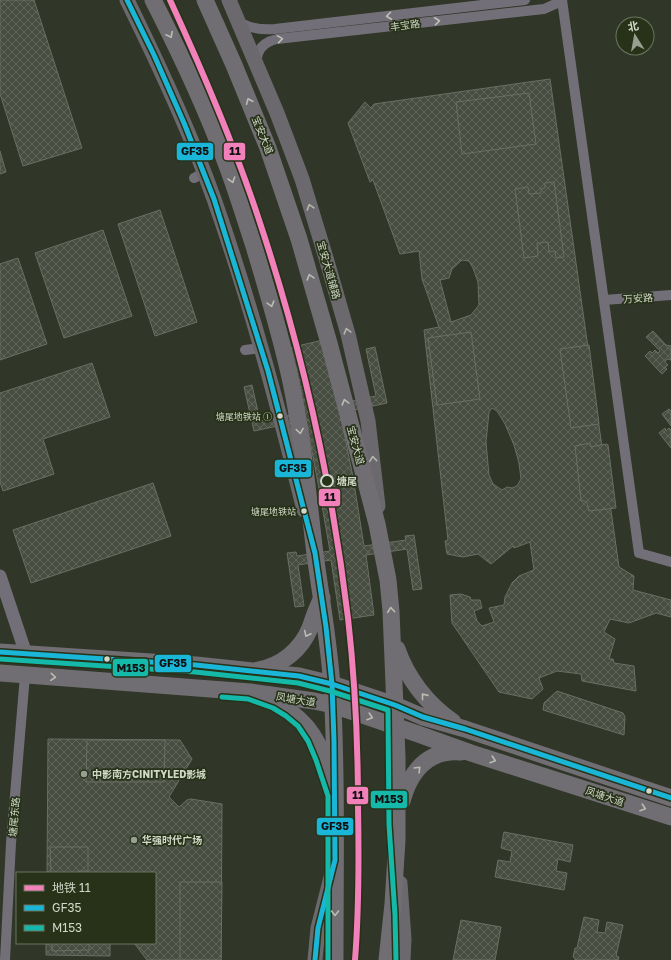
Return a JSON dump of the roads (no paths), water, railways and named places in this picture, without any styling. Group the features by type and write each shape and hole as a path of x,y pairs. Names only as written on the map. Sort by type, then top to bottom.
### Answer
{"main road":[{"path":"127,0 163,76 199,175 214,198 261,348 315,553"},
{"path":"153,0 182,59 226,162 278,325 291,382 306,476 332,684 335,795 335,960"},
{"name":"宝安大道","path":"204,0 234,64 268,148 299,239 329,343 377,524 383,553 388,580 393,634 397,817 393,904 387,960"},
{"name":"宝安大道辅路","path":"229,0 277,113 302,179 348,334 368,421 383,553"},
{"path":"250,671 274,665 294,652 307,634 314,614 322,598"},
{"path":"393,634 404,665 422,693 437,709 453,722 465,729"},
{"name":"凤塘大道","path":"0,652 196,666 299,676 332,684 395,705 423,717 465,729 671,798"},
{"path":"194,688 196,666"},
{"name":"凤塘大道","path":"0,673 250,692 298,698 333,705 471,753 671,818"},
{"path":"250,692 276,702 290,710 303,721 319,747 329,773 335,795"},
{"path":"397,817 404,791 410,779 422,764 432,757 440,754 454,752 471,753"},
{"path":"397,840 402,915 403,960"},
{"path":"315,960 318,928 335,860"}],"street":[{"name":"丰宝路","path":"238,21 249,27 257,29 275,29 525,0"},
{"name":"丰宝路","path":"257,64 256,57 260,48 270,41 277,39 544,9 563,0"},
{"path":"563,0 639,553 671,562"},
{"name":"万安路","path":"604,300 671,295"},
{"path":"245,350 261,348"},
{"path":"0,576 26,654"},
{"name":"塘尾东路","path":"5,960 12,843 25,675"}],"metro line":[{"name":"11","path":"170,0 219,112 241,168 261,226 303,371 325,469 334,518 348,618 356,712 359,845 355,960"}],"place":[{"name":"塘尾地铁站 ①","path":"280,416"},
{"name":"塘尾","path":"327,481"},
{"name":"塘尾地铁站","path":"304,511"},
{"name":"中影南方CINITYLED影城","path":"84,774"},
{"name":"华强时代广场","path":"134,840"}]}
